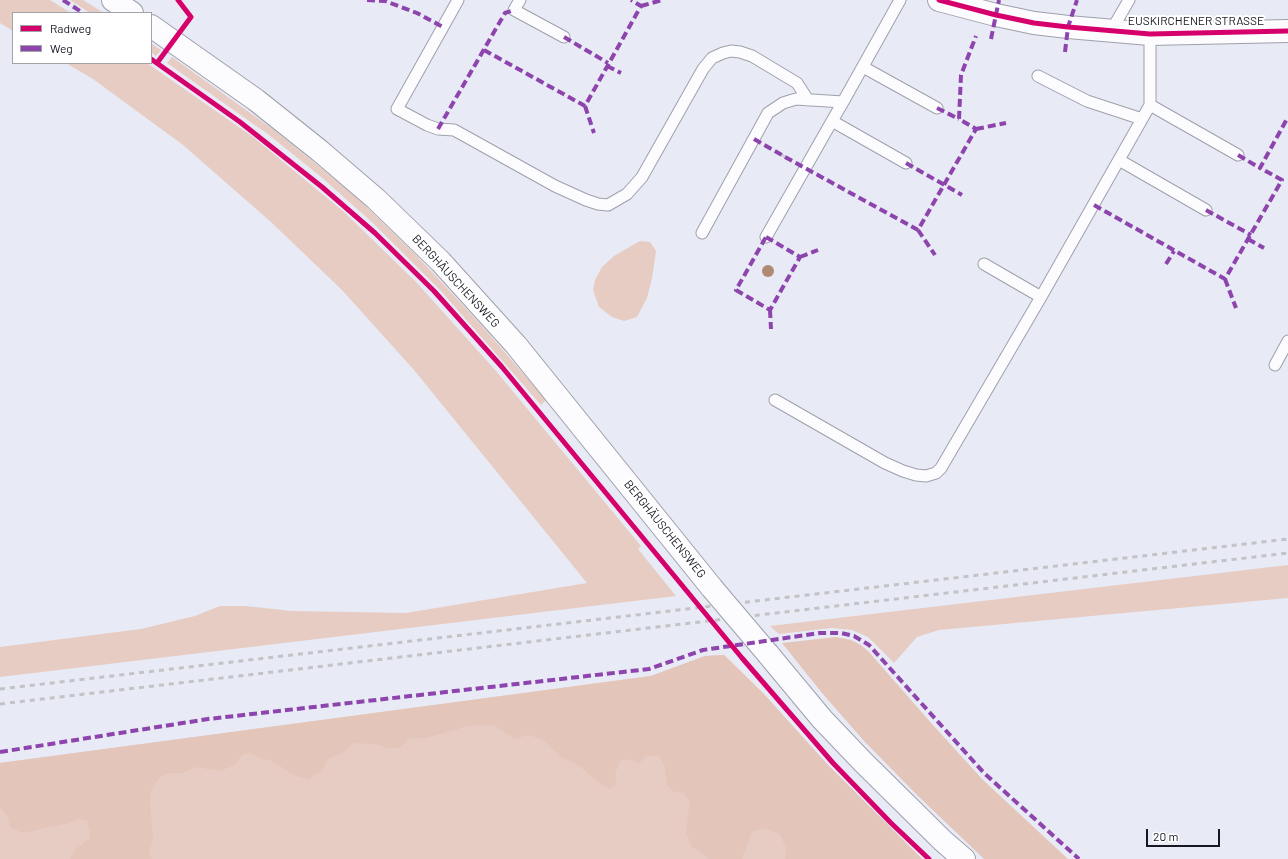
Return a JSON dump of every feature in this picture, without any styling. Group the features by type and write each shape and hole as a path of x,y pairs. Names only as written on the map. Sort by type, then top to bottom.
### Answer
{"main road":[{"path":"113,0 131,12"},
{"name":"EUSKIRCHENER STRASSE","path":"939,0 1034,23 1111,31 1150,34 1288,31"},
{"name":"BERGHÄUSCHENSWEG","path":"152,27 256,100 320,151 376,199 441,262 516,345 712,588 822,719 863,762 964,859"}],"lane":[{"path":"458,0 397,109 427,125 438,129 454,130 554,186 598,204 608,204 627,194 642,177 703,69 712,58 731,51 752,56 797,83 808,100"},
{"path":"520,0 514,10 564,37"},
{"path":"766,237 900,0"},
{"path":"1111,31 1128,0"},
{"path":"775,400 885,463 903,471 926,476 936,473 942,468 1150,105 1150,34"},
{"path":"863,67 937,108"},
{"path":"1038,76 1087,101 1142,119"},
{"path":"702,233 768,114 783,103 796,99 843,102"},
{"path":"1150,105 1238,155"},
{"path":"832,121 906,163"},
{"path":"1119,160 1206,210"},
{"path":"984,264 1041,297"},
{"path":"1275,365 1288,341"}],"shaded area":[{"path":"0,0 50,0 69,12 12,12 12,30 0,23"},
{"path":"70,0 83,0 102,12 88,12"},
{"path":"152,44 161,50 156,56 152,53"},
{"path":"172,57 274,130 354,195 414,253 446,287 546,400 541,405 441,291 373,223 320,176 269,135 167,63"},
{"path":"68,64 148,64 253,137 344,212 417,283 496,371 641,546 638,549 676,596 0,677 0,647 141,629 195,616 220,606 246,606 291,611 406,613 587,583 414,370 342,290 271,222 183,145 93,79"},
{"path":"640,241 650,242 656,251 652,278 647,298 637,317 624,321 612,317 599,307 593,290 595,280 602,267 614,256"},
{"path":"1288,565 1288,598 939,630 917,637 894,663 868,637 852,630 831,628 779,634 770,626"},
{"path":"836,637 851,640 861,645 869,652 983,780 1068,859 984,859 918,796 864,741 822,693 782,643"},
{"path":"724,655 763,693 827,764 922,859 0,859 0,763 651,676 705,656"},
{"path":"724,655 763,693 827,764 922,859 785,859 786,848 780,834 764,828 752,832 742,859 710,859 691,846 686,832 690,802 683,793 674,792 667,785 664,764 658,756 647,756 639,763 627,759 619,762 615,775 617,784 610,789 597,781 578,765 561,757 542,739 528,735 514,739 494,725 468,726 426,738 410,738 399,748 353,743 341,754 329,758 322,770 309,779 296,776 270,760 261,759 251,753 243,754 235,765 220,771 196,767 182,773 169,773 159,778 152,787 150,799 153,840 149,853 152,859 70,859 77,848 89,839 90,832 87,821 78,819 70,823 22,833 10,827 8,817 2,809 0,809 0,763 651,676 705,656"}],"railway":[{"path":"0,689 1288,539"},
{"path":"0,704 1288,553"}],"marked path":[{"path":"63,0 81,12"},
{"path":"367,0 385,1 417,13 443,27"},
{"path":"484,50 585,106 641,6 631,0"},
{"path":"641,6 662,0"},
{"path":"991,39 999,0"},
{"path":"1065,52 1068,27 1077,0"},
{"path":"438,129 505,13 514,10"},
{"path":"785,157 918,230 976,129 959,119 961,75 976,36"},
{"path":"564,37 608,63"},
{"path":"607,66 621,73"},
{"path":"585,106 594,133"},
{"path":"937,108 959,119"},
{"path":"1094,205 1225,279 1282,180 1260,168 1288,117"},
{"path":"976,129 1006,123"},
{"path":"754,139 782,155"},
{"path":"1238,155 1260,168"},
{"path":"906,163 962,195"},
{"path":"1206,210 1251,235"},
{"path":"918,230 935,255"},
{"path":"766,237 800,257 770,310 736,290 766,237"},
{"path":"1248,239 1264,248"},
{"path":"800,257 818,250"},
{"path":"1166,264 1174,251"},
{"path":"1225,279 1236,308"},
{"path":"770,310 771,329"},
{"path":"0,752 208,719 649,669 703,650 820,633 841,633 854,636 869,645 984,773 1079,859"}],"cycle path":[{"path":"157,63 191,17 178,0"},
{"path":"939,0 1034,23 1068,27 1150,34 1288,31"},
{"path":"152,60 240,122 322,187 375,233 434,291 502,367 742,658 833,763 891,823 929,859"}]}
